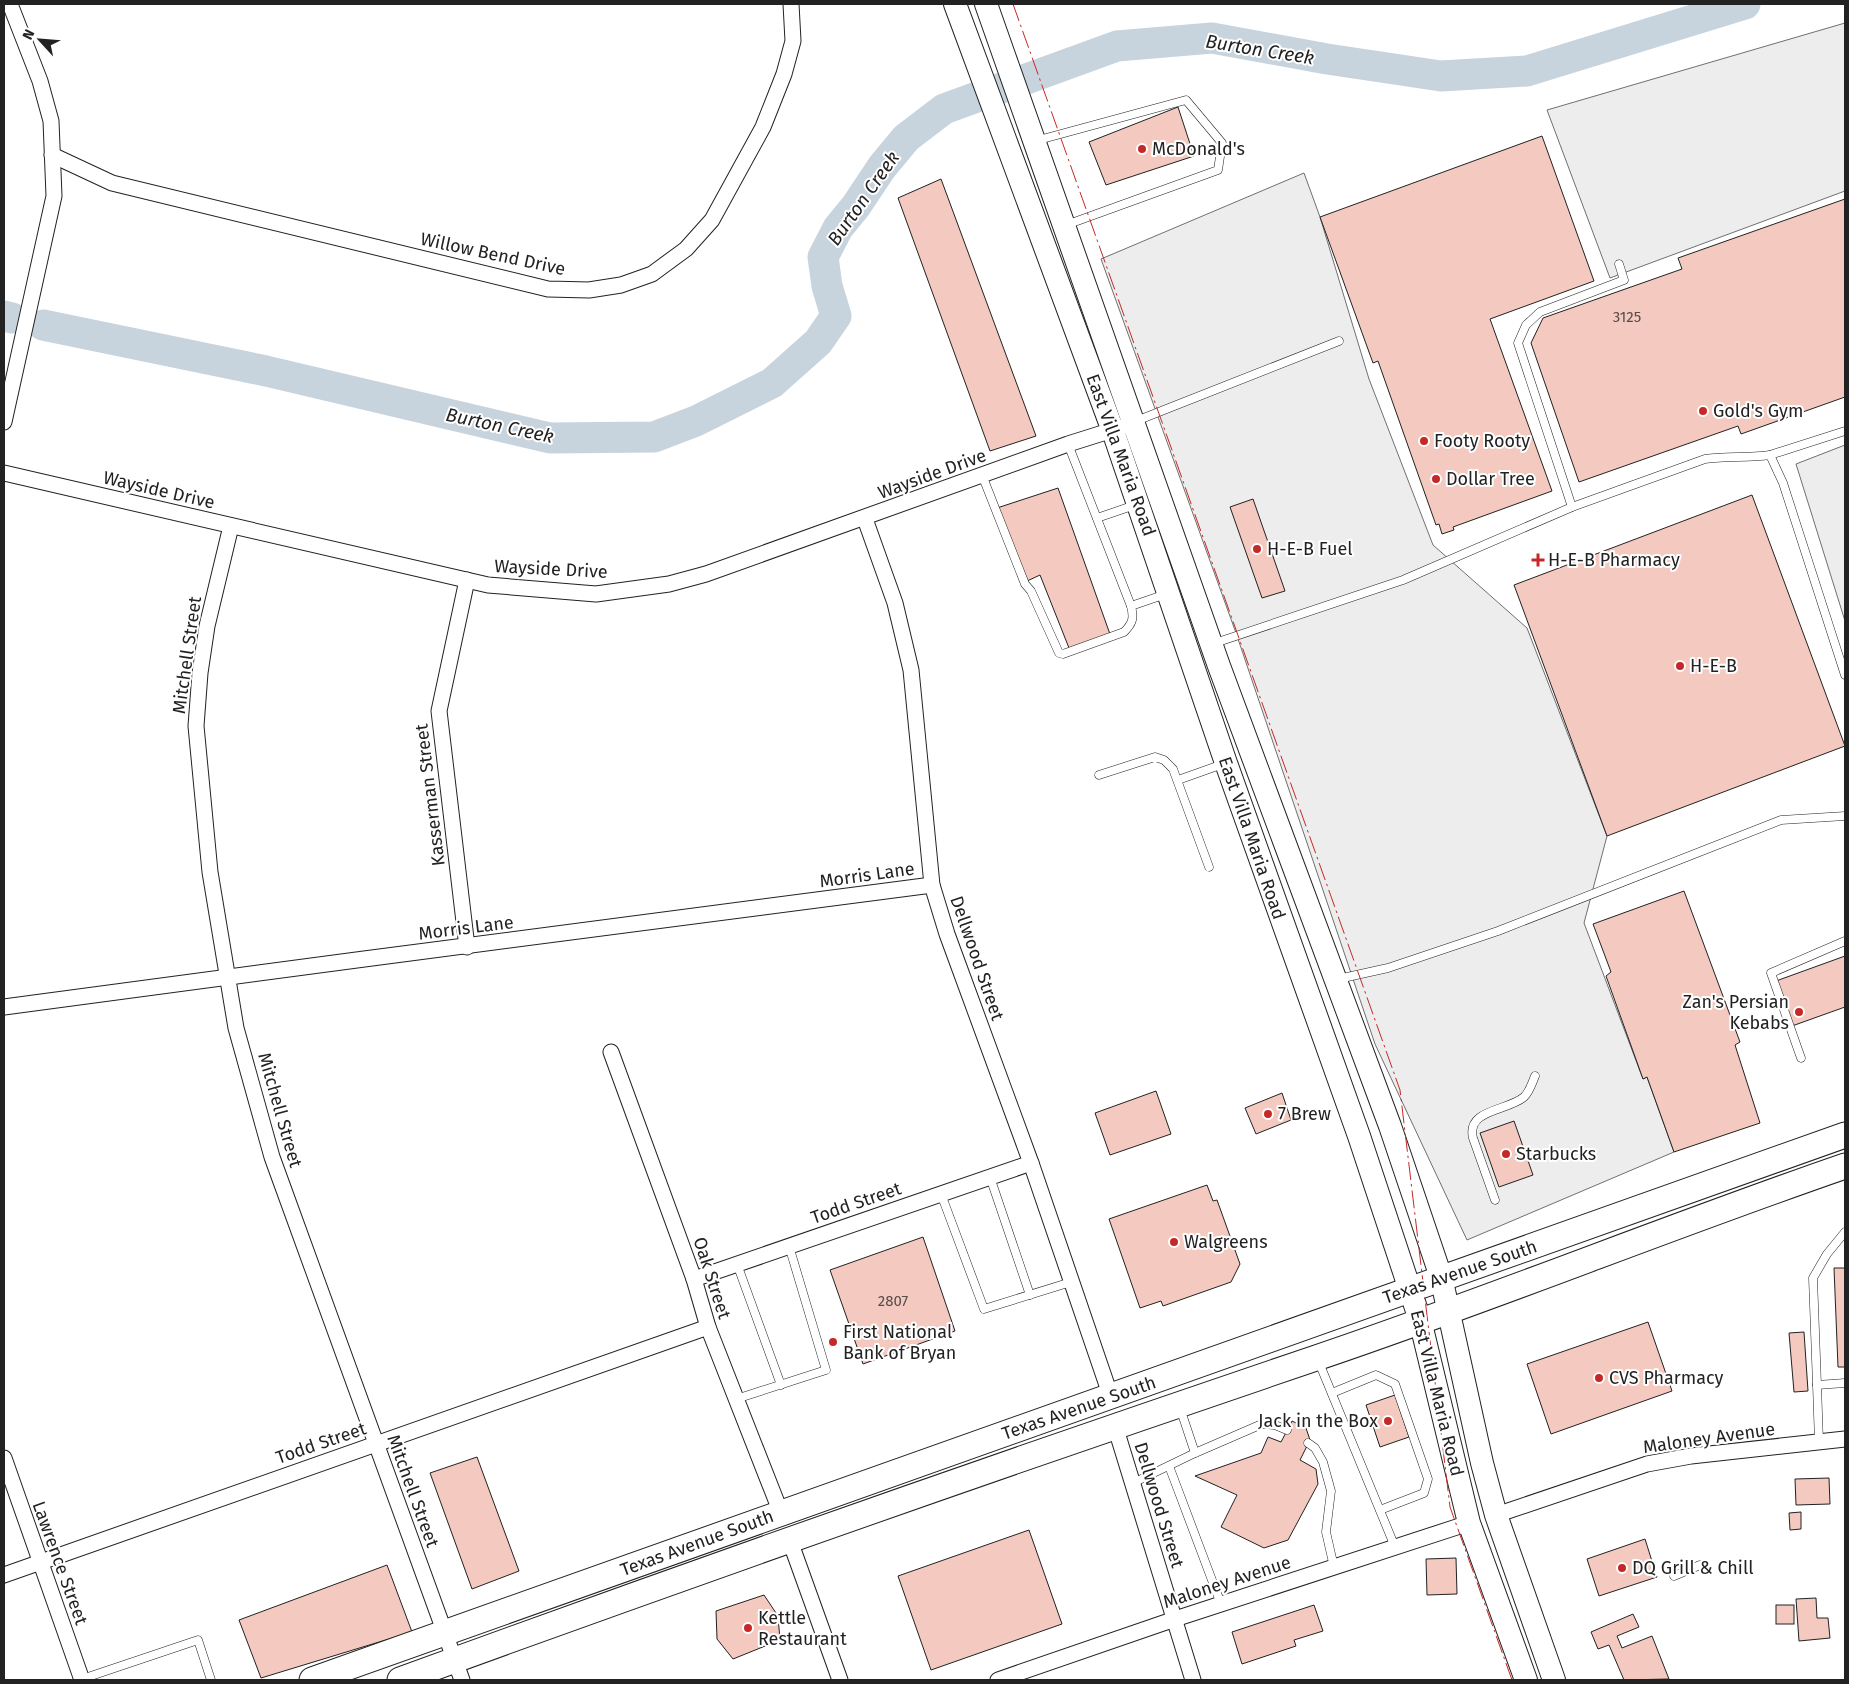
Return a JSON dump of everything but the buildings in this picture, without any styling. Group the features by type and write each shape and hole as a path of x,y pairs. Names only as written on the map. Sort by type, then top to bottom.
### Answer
{"main road":[{"name":"East Villa Maria Road","path":"955,4 994,113 1211,645 1390,1126 1441,1277 1482,1463 1496,1514 1554,1680"},
{"name":"East Villa Maria Road","path":"986,4 1033,142 1064,225 1123,427 1138,504 1226,763 1411,1288 1469,1523 1526,1680"},
{"name":"Texas Avenue South","path":"312,1680 1111,1397 1441,1277 1845,1135"},
{"name":"Texas Avenue South","path":"400,1680 459,1670 790,1541 1179,1403 1317,1358 1420,1320 1450,1311 1763,1194 1845,1166"}],"street":[{"path":"4,422 54,196 50,121 40,81 10,4"},
{"name":"Willow Bend Drive","path":"52,155 112,183 548,289 589,290 621,285 652,274 686,249 712,220 763,127 784,74 793,41 791,4"},
{"name":"Wayside Drive","path":"4,473 467,580 524,589 596,594 669,584 706,574 865,519 1068,444 1123,427"},
{"name":"Dellwood Street","path":"865,519 894,603 911,670 932,885 947,934 1111,1397"},
{"name":"Mitchell Street","path":"231,526 207,626 200,673 196,726 210,872 236,1028 272,1157 459,1670"},
{"name":"Kasserman Street","path":"467,580 439,711 467,947"},
{"name":"Morris Lane","path":"4,1007 226,976 467,947 932,885"},
{"name":"Oak Street","path":"611,1052 694,1279 708,1327 781,1514"},
{"name":"Todd Street","path":"694,1279 1030,1164"},
{"name":"Todd Street","path":"4,1575 708,1327"},
{"name":"Dellwood Street","path":"1115,1426 1193,1680"},
{"name":"Maloney Avenue","path":"1496,1514 1647,1464 1691,1456 1845,1439"},
{"name":"Lawrence Street","path":"4,1458 39,1563 82,1680"},
{"name":"Maloney Avenue","path":"998,1680 1174,1619 1469,1523"},
{"path":"790,1541 840,1680"}],"lane":[{"path":"1033,142 1186,100 1222,143 1218,170 1064,225"},
{"path":"1572,508 1518,342 1526,325 1540,312 1624,280 1620,264"},
{"path":"1123,427 1200,394 1339,340"},
{"path":"1211,645 1428,570 1572,508 1705,459 1726,456 1747,459 1770,455 1845,431"},
{"path":"982,475 1025,584 1031,591 1059,653 1063,654 1124,632 1131,625 1134,617 1068,444"},
{"path":"1770,455 1783,483 1845,675"},
{"path":"1097,518 1138,504"},
{"path":"1131,606 1169,593"},
{"path":"1099,775 1154,757 1170,764 1178,780 1209,868"},
{"path":"1178,780 1226,763"},
{"path":"1335,980 1388,968 1498,931 1780,820 1845,816"},
{"path":"1801,1058 1770,973 1845,941"},
{"path":"1495,1200 1473,1138 1473,1125 1481,1116 1523,1098 1535,1076"},
{"path":"990,1178 1030,1295"},
{"path":"941,1194 984,1308 1071,1282"},
{"path":"1819,1442 1813,1278 1827,1254 1845,1232"},
{"path":"736,1399 826,1370 789,1246"},
{"path":"737,1264 780,1385"},
{"path":"1317,1358 1395,1547"},
{"path":"1332,1393 1376,1375 1394,1384 1428,1479 1424,1493 1380,1510"},
{"path":"1817,1385 1845,1383"},
{"path":"1179,1403 1195,1453"},
{"path":"1133,1483 1262,1424 1276,1425 1287,1430"},
{"path":"1308,1444 1315,1448 1323,1462 1331,1491 1326,1532 1334,1567"},
{"path":"1169,1466 1221,1604"},
{"path":"1674,1576 1700,1565"},
{"path":"82,1680 198,1640 211,1680"}],"shaded area":[{"path":"1845,23 1845,191 1610,278 1547,110"},
{"path":"1304,173 1320,217 1369,379 1433,545 1527,628 1607,836 1584,923 1643,1079 1647,1077 1674,1152 1467,1240 1375,1044 1236,633 1101,259"},
{"path":"1845,445 1845,621 1796,464"}],"waterway":[{"name":"Burton Creek","path":"43,325 266,371 550,438 654,437 696,421 772,383 818,342 836,316 827,286 823,257 838,228 856,206 882,167 906,138 944,109 1117,46 1212,38 1327,59 1441,76 1527,71 1745,4"},
{"name":"Burton Creek","path":"4,316 12,318"}],"power":[{"path":"1013,4 1400,1090 1450,1507 1512,1680"}],"place":[{"name":"McDonald's","path":"1142,149"},
{"name":"Gold's Gym","path":"1703,411"},
{"name":"Footy Rooty","path":"1424,441"},
{"name":"Dollar Tree","path":"1436,479"},
{"name":"H-E-B Fuel","path":"1257,549"},
{"name":"H-E-B Pharmacy","path":"1538,560"},
{"name":"H-E-B","path":"1680,666"},
{"name":"Zan's Persian Kebabs","path":"1799,1012"},
{"name":"7 Brew","path":"1268,1114"},
{"name":"Starbucks","path":"1506,1154"},
{"name":"Walgreens","path":"1174,1242"},
{"name":"First National Bank of Bryan","path":"833,1342"},
{"name":"CVS Pharmacy","path":"1599,1378"},
{"name":"Jack in the Box","path":"1388,1421"},
{"name":"DQ Grill & Chill","path":"1622,1568"},
{"name":"Kettle Restaurant","path":"748,1628"}]}
